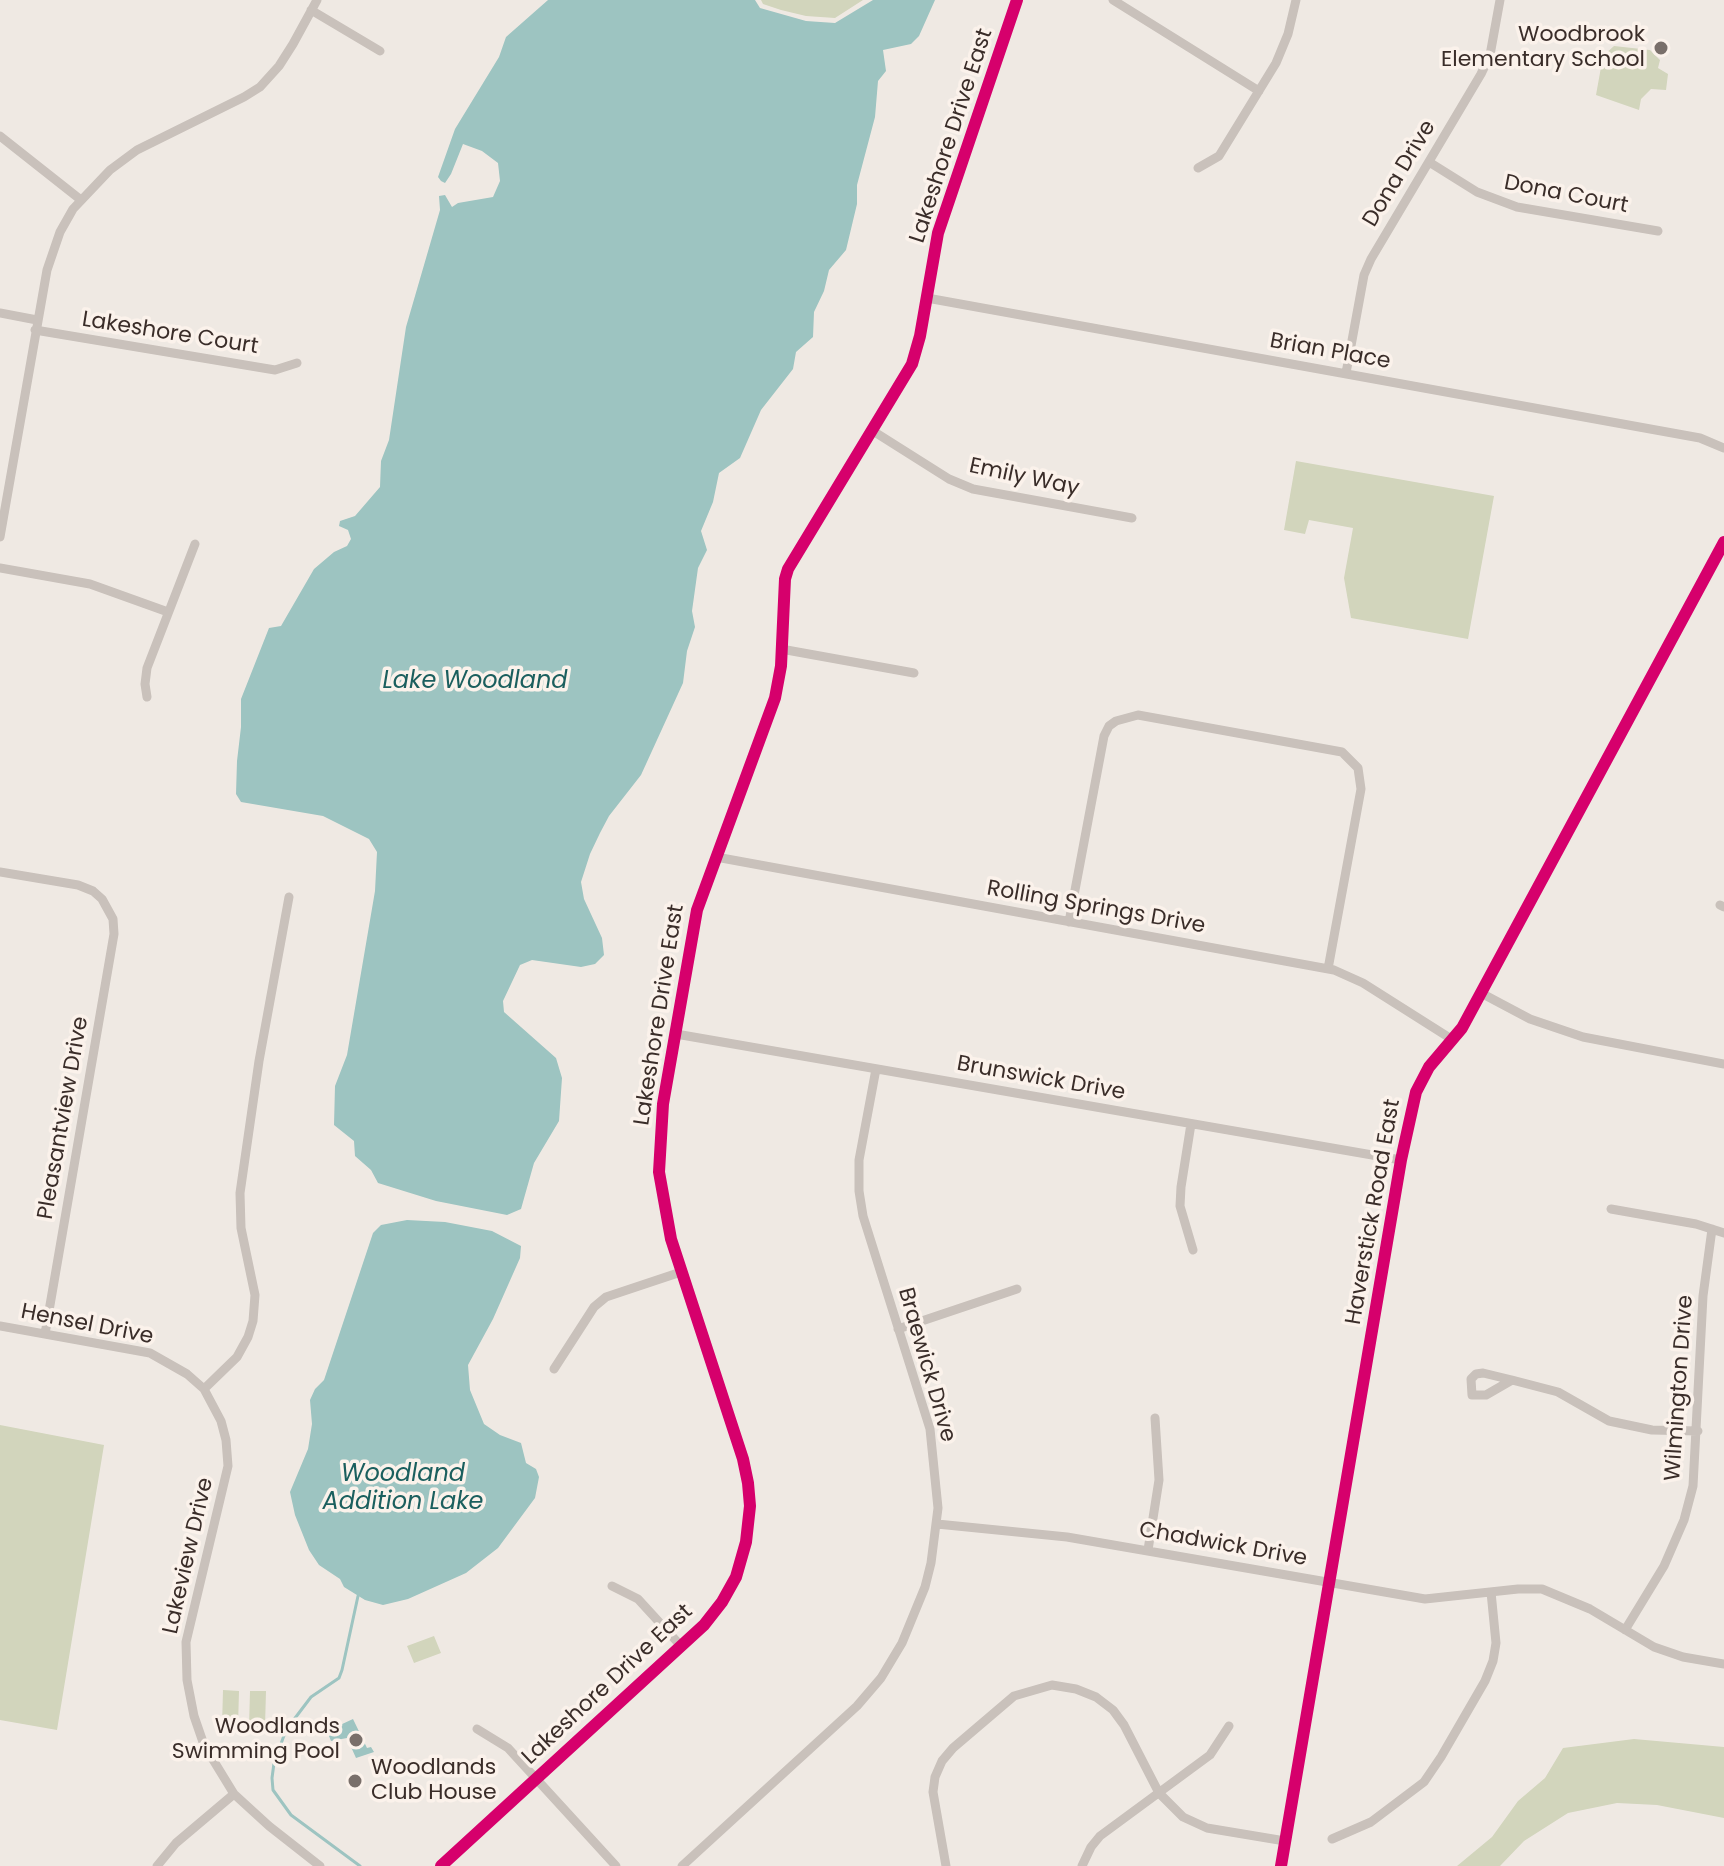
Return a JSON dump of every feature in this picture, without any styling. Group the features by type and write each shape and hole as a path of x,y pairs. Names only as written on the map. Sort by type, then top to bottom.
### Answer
{"street":[{"path":"0,537 3,497 36,325 50,259 60,232 81,200 110,170 137,150 260,87 279,66 317,0"},
{"name":"Lakeshore Drive East","path":"441,1866 681,1646 713,1614 736,1577 746,1542 750,1506 743,1459 681,1272 664,1211 659,1172 663,1104 697,910 775,698 788,569 912,364 938,233 1017,0"},
{"path":"1113,0 1259,91"},
{"path":"1198,168 1219,156 1282,52 1296,0"},
{"name":"Dona Drive","path":"1346,373 1364,275 1381,239 1481,74 1490,55 1500,0"},
{"path":"311,10 380,51"},
{"path":"0,136 81,200"},
{"name":"Dona Court","path":"1429,162 1497,201 1658,231"},
{"name":"Brian Place","path":"927,298 1700,438 1724,448"},
{"name":"Lakeshore Court","path":"0,313 36,325 275,370 297,363"},
{"name":"Emily Way","path":"873,431 949,479 973,489 1132,518"},
{"name":"Haverstick Road East","path":"1281,1866 1401,1160 1416,1092 1429,1067 1453,1040 1481,993 1724,542"},
{"path":"147,697 147,668 195,544"},
{"path":"0,568 90,584 168,612"},
{"path":"781,649 914,673"},
{"path":"1069,922 1107,730 1129,715 1170,720 1342,752 1358,768 1361,789 1328,969"},
{"name":"Rolling Springs Drive","path":"716,857 1328,969 1363,983 1453,1040"},
{"name":"Pleasantview Drive","path":"0,872 78,885 93,891 113,919 114,934 45,1334"},
{"path":"204,1389 237,1357 253,1321 255,1295 241,1228 240,1193 257,1075 289,897"},
{"path":"1481,993 1530,1019 1583,1037 1724,1064"},
{"name":"Brunswick Drive","path":"676,1034 1401,1160"},
{"name":"Braewick Drive","path":"682,1866 857,1706 881,1678 902,1643 925,1587 937,1524 937,1487 930,1429 863,1216 859,1191 859,1160 876,1069"},
{"path":"1191,1124 1180,1206 1193,1250"},
{"path":"1611,1209 1724,1233"},
{"name":"Wilmington Drive","path":"1625,1630 1664,1566 1684,1520 1693,1486 1703,1296 1712,1229"},
{"path":"554,1369 594,1307 606,1297 681,1272"},
{"path":"898,1329 1017,1289"},
{"name":"Hensel Drive","path":"0,1326 150,1353 174,1365 204,1389"},
{"path":"1512,1380 1558,1392 1609,1421 1652,1430 1698,1431"},
{"name":"Lakeview Drive","path":"204,1389 221,1421 228,1466 186,1642 187,1680 194,1716 204,1745 234,1794 320,1866"},
{"path":"1148,1550 1159,1480 1155,1418"},
{"name":"Chadwick Drive","path":"937,1524 1027,1532 1148,1550 1425,1599 1542,1589 1569,1598 1654,1647 1683,1657 1724,1664"},
{"path":"612,1586 638,1599 681,1646"},
{"path":"1332,1839 1371,1822 1424,1782 1441,1757 1485,1681 1493,1661 1496,1643 1491,1592"},
{"path":"946,1866 933,1792 942,1761 1003,1704 1031,1689 1052,1685 1076,1689 1096,1697 1113,1710 1159,1793 1193,1823 1285,1841"},
{"path":"1082,1866 1100,1836 1210,1755 1229,1726"},
{"path":"477,1729 508,1748 616,1866"},
{"path":"157,1866 176,1843 234,1794"}],"green space":[{"path":"761,0 863,0 835,18 781,10 763,4"},
{"path":"1614,46 1650,50 1660,60 1658,68 1668,74 1666,90 1651,89 1641,99 1639,110 1596,95 1603,56"},
{"path":"1296,461 1494,496 1468,639 1351,618 1344,578 1353,528 1309,520 1305,534 1284,530"},
{"path":"0,1425 104,1445 57,1730 0,1720"},
{"path":"434,1636 441,1653 414,1663 407,1646"},
{"path":"223,1690 239,1691 238,1726 222,1726"},
{"path":"250,1691 266,1691 265,1727 249,1727"},
{"path":"1634,1739 1724,1747 1724,1818 1657,1805 1617,1803 1568,1813 1524,1841 1500,1866 1457,1866 1492,1837 1518,1801 1545,1778 1563,1748"}],"water":[{"name":"Lake Woodland","path":"548,0 755,0 760,8 806,21 835,23 873,0 935,0 919,36 911,44 883,50 886,71 878,81 875,117 857,185 857,204 846,250 829,270 814,312 813,337 796,352 793,369 761,410 740,458 719,473 713,502 701,531 707,550 698,568 692,611 695,627 687,651 683,683 641,775 609,816 600,833 581,882 584,899 602,938 604,955 595,964 581,967 532,960 520,965 503,1001 504,1012 556,1058 562,1078 559,1121 534,1163 521,1209 507,1215 436,1201 378,1183 371,1170 355,1156 354,1141 334,1125 335,1086 347,1055 375,891 377,852 369,839 323,816 241,802 236,794 237,761 241,699 269,628 281,626 314,569 334,552 347,546 351,539 348,530 339,526 340,521 355,516 380,487 381,461 389,440 406,327 440,210 439,196 445,195 452,207 458,203 493,197 500,181 498,163 482,151 463,144 451,174 445,183 441,181 438,177 455,129 499,57 506,37"},
{"name":"Woodland Addition Lake","path":"407,1220 445,1222 492,1231 521,1246 520,1258 493,1319 468,1365 470,1390 484,1424 500,1435 521,1443 526,1463 536,1469 539,1477 535,1498 498,1548 466,1573 408,1599 383,1605 365,1600 344,1587 340,1579 319,1565 309,1550 295,1515 290,1492 308,1449 312,1424 310,1400 324,1380 373,1233 381,1225"},
{"name":"Woodlands Swimming Pool","path":"353,1719 367,1748 371,1747 374,1752 356,1758 347,1738 331,1741 327,1731"}],"waterway":[{"path":"358,1596 339,1678 311,1697 286,1730 272,1778 273,1790 291,1815 360,1866"}],"cycle path":[{"path":"441,1866 704,1625 736,1577 746,1542 750,1506 748,1483 743,1459 671,1239 659,1172 663,1104 697,910 775,698 781,666 788,569 912,364 938,233 1017,0"},
{"path":"1281,1866 1401,1160 1416,1092 1429,1067 1462,1028 1724,542"}],"place":[{"name":"Woodbrook Elementary School","path":"1661,48"},
{"name":"Woodlands Swimming Pool","path":"356,1740"},
{"name":"Woodlands Club House","path":"355,1781"}]}
